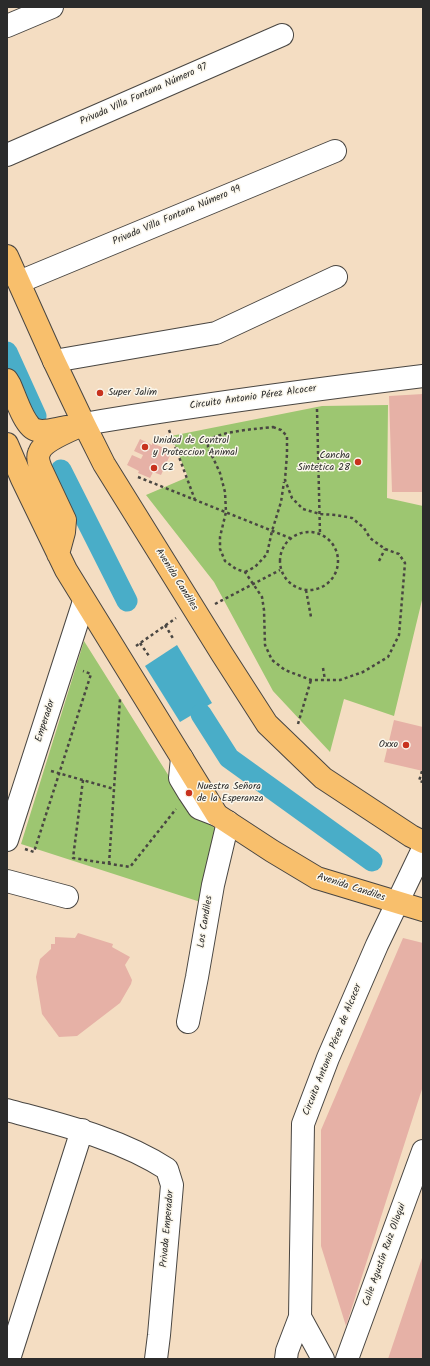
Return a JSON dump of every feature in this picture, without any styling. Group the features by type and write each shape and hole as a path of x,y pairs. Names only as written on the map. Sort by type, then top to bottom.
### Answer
{"main road":[{"name":"Avenida Candiles","path":"7,256 54,361 104,464 267,724 323,778 411,836 421,850"},
{"path":"7,380 25,420 34,430 40,431 84,424"},
{"path":"58,554 64,532 65,520 64,515 41,469 39,463 39,452 51,440 84,424"},
{"name":"Avenida Candiles","path":"7,444 58,554 84,601 182,758 222,818 272,851 317,878 399,897 423,910"}],"street":[{"path":"7,26 52,7"},
{"name":"Privada Villa Fontana Número 97","path":"7,155 282,35"},
{"name":"Privada Villa Fontana Número 99","path":"19,282 334,151"},
{"path":"54,361 216,333 336,277"},
{"name":"Circuito Antonio Pérez Alcocer","path":"84,424 162,411 317,389 423,376"},
{"name":"Emperador","path":"14,844 32,766 84,601"},
{"path":"182,758 180,778 189,793 199,808 222,818"},
{"name":"Los Candiles","path":"188,1022 197,977 222,818"},
{"name":"Circuito Antonio Pérez de Alcocer","path":"286,1359 287,1350 300,1317 303,1124 334,1044 421,850"},
{"path":"7,881 67,897"},
{"name":"Privada Emperador","path":"7,1110 82,1130 148,1156 167,1169 172,1185 160,1335 156,1359"},
{"path":"9,1359 82,1130"},
{"name":"Calle Agustín Ruiz Olloqui","path":"347,1359 423,1151"},
{"path":"300,1317 323,1359"}],"path":[{"path":"317,389 320,535"},
{"path":"162,411 195,500"},
{"path":"245,572 255,567 267,554 281,502 285,480 287,436 282,430 273,427 223,434 208,441 208,447 220,473 225,492 226,512 220,537 220,549 225,561 236,569 245,572 254,583 262,597 265,645 272,660 285,670 311,680 340,680 363,672 388,656 399,635 405,564 399,554 385,548 370,538 364,528 352,518 320,514 303,509 292,498 285,480"},
{"path":"104,464 290,538"},
{"path":"313,532 320,535 324,536 333,545 337,555 338,566 334,576 327,584 317,589 306,590 295,587 286,580 280,570 279,558 283,547 290,538 301,533 313,532"},
{"path":"380,561 385,548"},
{"path":"197,613 280,570"},
{"path":"306,590 311,617"},
{"path":"136,645 173,620"},
{"path":"165,625 174,640"},
{"path":"140,643 149,656"},
{"path":"14,844 34,852 91,674 64,664"},
{"path":"323,668 325,680"},
{"path":"290,746 311,680"},
{"path":"109,864 120,694"},
{"path":"32,766 114,789"},
{"path":"422,771 419,781 423,782"},
{"path":"83,780 73,858 130,867 189,793"}],"green space":[{"path":"388,405 387,498 423,506 423,596 394,716 344,699 330,752 273,691 214,582 146,495 188,477 171,436 322,406"},
{"path":"84,641 187,805 231,842 219,908 21,844"}],"water":[{"path":"177,645 212,703 180,722 145,666"}],"building":[{"path":"423,394 423,492 392,492 389,396"},
{"path":"140,439 152,445 152,443 164,448 163,450 171,453 161,475 153,472 150,478 138,473 139,471 127,465 132,455 141,459 143,455 134,451"},
{"name":"Oxxo","path":"394,720 423,727 423,771 384,762"},
{"path":"78,933 113,944 112,947 130,957 125,965 132,980 120,1003 77,1036 59,1037 42,1014 36,977 40,959 51,949 51,944 55,944 55,937 75,938"},
{"path":"403,938 423,943 423,1086 346,1326 321,1246 321,1130"},
{"path":"423,1255 423,1359 388,1359"}],"waterway":[{"path":"7,352 36,416"},
{"path":"61,470 127,601"},
{"path":"201,714 229,758 372,861"}],"place":[{"name":"Super Jalím","path":"100,393"},
{"name":"Unidad de Control y Proteccion Animal","path":"145,447"},
{"name":"Cancha Sintetica 28","path":"358,462"},
{"name":"C2","path":"154,468"},
{"name":"Oxxo","path":"406,745"},
{"name":"Nuestra Señora de la Esperanza","path":"189,793"}]}
